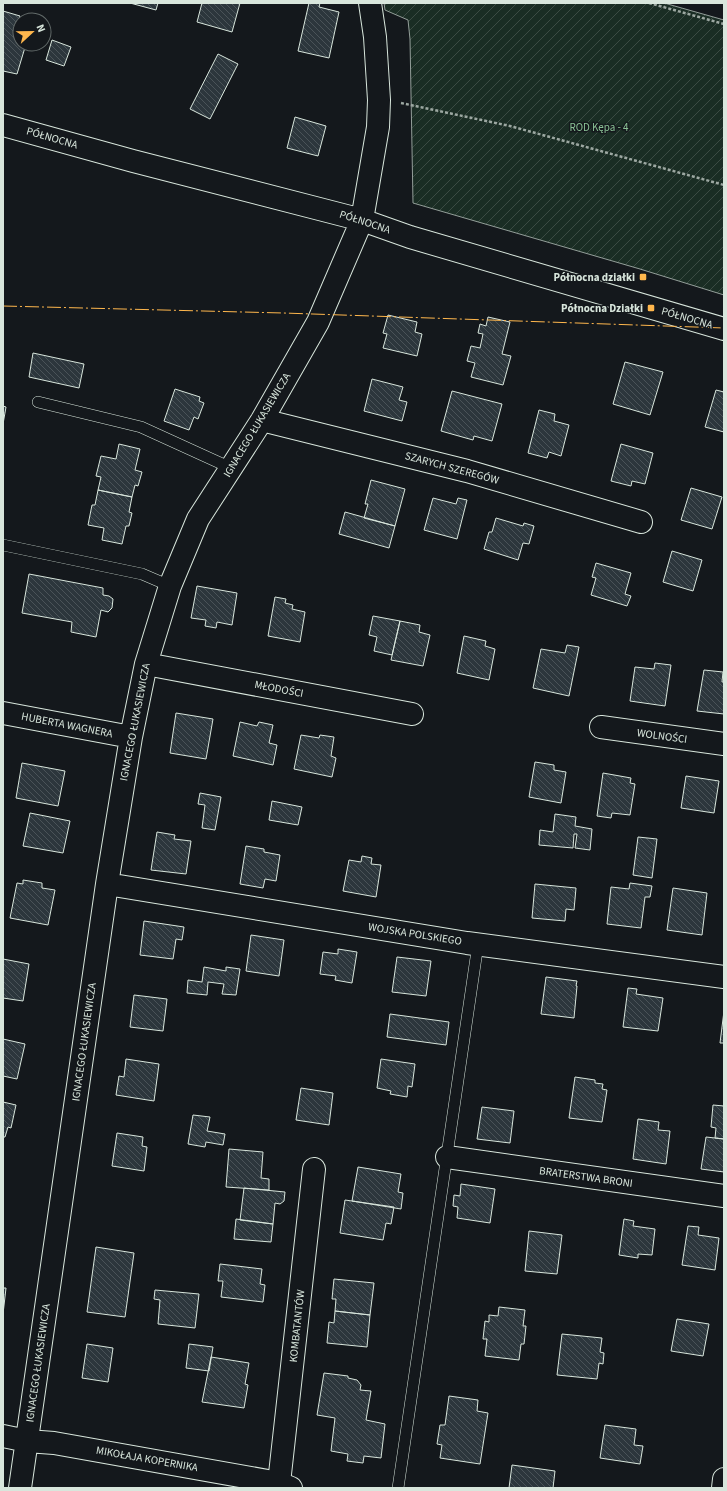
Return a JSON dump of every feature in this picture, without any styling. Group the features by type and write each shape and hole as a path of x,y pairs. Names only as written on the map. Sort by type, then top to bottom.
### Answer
{"street":[{"name":"IGNACEGO ŁUKASIEWICZA","path":"20,1488 107,884 131,737 146,664 170,586 198,519 262,420 318,322 362,220 378,127 379,100 375,37 370,3"},
{"name":"PÓŁNOCNA","path":"3,124 134,161 362,220 410,237 724,329"},
{"name":"SZARYCH SZEREGÓW","path":"262,420 467,471 641,522"},
{"name":"MŁODOŚCI","path":"146,664 412,714"},
{"name":"HUBERTA WAGNERA","path":"3,713 131,737"},
{"name":"WOLNOŚCI","path":"601,727 724,744"},
{"name":"WOJSKA POLSKIEGO","path":"107,884 478,944 724,977"},
{"name":"BRATERSTWA BRONI","path":"447,1157 724,1196"},
{"name":"KOMBATANTÓW","path":"285,1485 314,1169"},
{"name":"MIKOŁAJA KOPERNIKA","path":"3,1436 27,1441 54,1443 285,1485"},
{"path":"723,1488 724,1479"}],"lane":[{"path":"38,402 141,427 231,468"},
{"path":"3,545 142,574 170,586"},
{"path":"398,1488 478,944"}],"path":[{"path":"649,3 724,24"},
{"path":"379,100 411,104 510,126 724,185"}],"green space":[{"name":"ROD Kępa - 4","path":"384,3 664,3 724,20 724,295 413,203 410,39 408,20 385,10"}],"building":[{"path":"130,3 158,3 156,10"},
{"path":"202,3 240,3 232,32 197,22"},
{"path":"309,3 320,3 319,7 339,12 329,58 298,51"},
{"path":"3,11 12,14 12,52 24,52 17,74 3,71"},
{"path":"52,40 71,47 64,66 46,60 48,52 52,52"},
{"path":"218,54 238,64 210,119 190,109"},
{"path":"295,117 326,126 318,156 287,148"},
{"path":"388,315 417,322 415,332 422,334 417,356 383,348 387,334 383,333"},
{"path":"488,317 510,322 502,354 511,356 503,385 471,377 475,363 467,361 471,346 480,348 483,334 478,333 480,324 486,326"},
{"path":"33,353 84,364 79,388 29,377"},
{"path":"625,362 663,372 650,415 613,404"},
{"path":"372,379 403,387 399,400 407,402 402,421 364,411"},
{"path":"175,389 200,397 199,401 204,403 198,419 194,417 189,430 164,421"},
{"path":"716,390 724,392 724,432 705,427"},
{"path":"452,391 502,404 492,441 474,436 473,440 441,431"},
{"path":"3,406 6,407 3,424"},
{"path":"539,410 555,414 554,421 569,425 561,456 549,452 547,458 528,453"},
{"path":"119,444 140,449 135,470 142,472 138,486 135,485 132,497 98,490 101,477 96,476 101,456 116,459"},
{"path":"621,444 653,453 645,484 632,481 631,486 611,481"},
{"path":"371,480 405,489 395,526 364,518 368,504 365,504"},
{"path":"691,488 722,497 712,529 681,520"},
{"path":"98,490 132,497 129,512 132,513 129,526 126,526 122,544 102,540 104,528 88,525 92,505 95,505"},
{"path":"433,498 456,504 458,498 467,500 457,539 424,530"},
{"path":"345,512 395,526 389,548 339,534"},
{"path":"496,518 523,526 524,523 534,526 529,544 523,543 518,560 484,549 489,532 492,532"},
{"path":"672,551 702,560 693,591 663,582"},
{"path":"596,563 631,573 625,594 631,596 627,606 591,595 596,578 592,577"},
{"path":"29,574 103,588 103,595 109,596 113,599 112,608 108,612 101,610 96,637 71,632 72,622 22,613"},
{"path":"197,586 237,593 232,625 217,622 216,628 205,626 206,620 191,618"},
{"path":"275,597 286,599 285,603 293,605 292,609 305,612 300,642 268,636"},
{"path":"373,616 400,621 392,655 374,651 377,637 369,635"},
{"path":"400,621 420,625 419,632 430,635 423,666 391,660"},
{"path":"464,636 486,641 485,646 495,649 489,680 457,673"},
{"path":"567,645 579,647 569,696 533,688 541,649 565,653"},
{"path":"655,663 671,665 665,706 630,701 635,667 654,669"},
{"path":"704,670 723,672 722,682 724,682 724,714 697,711"},
{"path":"176,713 213,719 206,759 170,753"},
{"path":"240,722 257,726 259,722 273,725 269,743 277,745 273,765 233,756"},
{"path":"301,735 319,738 320,735 334,737 331,756 336,758 332,777 294,769"},
{"path":"535,762 554,765 554,770 566,772 561,803 529,797"},
{"path":"22,763 65,771 58,806 16,798"},
{"path":"603,773 631,778 630,783 635,784 630,815 612,813 611,818 597,816"},
{"path":"686,776 719,781 714,813 681,808"},
{"path":"200,793 221,797 215,830 202,828 205,805 198,804"},
{"path":"272,801 302,807 298,825 269,820"},
{"path":"30,813 70,821 63,853 23,846"},
{"path":"555,814 576,817 575,826 592,829 590,850 575,848 577,834 574,834 573,848 539,845 540,830 553,832"},
{"path":"157,832 175,835 174,839 191,841 186,874 151,870"},
{"path":"638,837 657,839 652,878 633,875"},
{"path":"246,846 264,849 264,852 280,855 276,881 265,879 263,888 240,884"},
{"path":"362,856 372,858 371,864 381,865 376,897 343,891 349,860 361,862"},
{"path":"23,880 42,883 42,888 55,890 48,925 10,918 17,883 23,884"},
{"path":"630,883 652,886 650,897 645,897 641,928 607,924 611,887 629,889"},
{"path":"535,884 576,888 574,910 566,909 565,921 532,918"},
{"path":"673,888 707,893 702,935 667,930"},
{"path":"144,921 184,927 182,940 176,939 173,959 140,955"},
{"path":"251,935 284,940 279,976 246,971"},
{"path":"338,949 357,952 352,983 335,980 336,976 320,974 323,952 338,954"},
{"path":"397,957 431,961 426,996 392,992"},
{"path":"3,959 29,964 23,1001 3,998"},
{"path":"204,967 226,971 226,967 240,969 236,995 222,994 224,984 208,982 207,995 187,993 188,980 202,982"},
{"path":"546,977 577,981 574,1018 541,1014"},
{"path":"628,988 637,989 636,994 663,998 658,1031 623,1027"},
{"path":"134,995 167,999 163,1031 130,1027"},
{"path":"724,1011 724,1043 720,1043"},
{"path":"390,1014 449,1022 446,1045 387,1037"},
{"path":"3,1039 25,1044 17,1079 3,1076"},
{"path":"126,1059 159,1064 154,1101 116,1095 119,1076 124,1077"},
{"path":"381,1059 415,1064 412,1087 408,1086 407,1097 390,1094 391,1091 377,1088"},
{"path":"575,1077 595,1080 595,1083 603,1084 602,1089 607,1090 602,1122 569,1118"},
{"path":"301,1088 333,1093 329,1125 296,1120"},
{"path":"3,1102 16,1105 11,1128 8,1127 5,1137 3,1137"},
{"path":"713,1105 724,1106 724,1139 715,1138 716,1128 711,1127"},
{"path":"482,1107 514,1111 510,1143 477,1139"},
{"path":"193,1115 210,1117 207,1131 225,1134 223,1145 206,1142 205,1147 188,1144"},
{"path":"638,1119 659,1122 658,1130 670,1131 666,1164 633,1159"},
{"path":"117,1133 143,1137 142,1146 147,1147 144,1171 112,1166"},
{"path":"706,1137 724,1139 724,1172 701,1169"},
{"path":"229,1149 263,1152 261,1178 269,1179 269,1190 226,1187"},
{"path":"358,1167 401,1174 398,1192 403,1193 401,1209 352,1201"},
{"path":"461,1184 495,1189 490,1223 457,1218 458,1207 453,1206 454,1195 460,1196"},
{"path":"244,1188 285,1192 284,1201 280,1204 275,1203 273,1224 240,1220"},
{"path":"345,1200 394,1207 391,1224 386,1223 383,1240 340,1233"},
{"path":"236,1219 273,1224 271,1242 234,1239"},
{"path":"624,1219 634,1221 633,1226 655,1229 652,1255 638,1254 638,1258 619,1255"},
{"path":"688,1226 699,1227 698,1235 719,1238 715,1270 682,1265"},
{"path":"529,1231 562,1235 557,1274 525,1271"},
{"path":"96,1247 134,1253 125,1317 87,1312"},
{"path":"220,1264 262,1269 260,1284 265,1285 263,1302 221,1297 223,1281 218,1281"},
{"path":"334,1279 374,1283 370,1315 335,1311 336,1299 332,1299"},
{"path":"3,1288 6,1288 3,1314"},
{"path":"155,1290 199,1294 195,1328 158,1324 160,1300 154,1299"},
{"path":"499,1307 525,1310 523,1326 526,1326 524,1344 521,1344 519,1360 485,1356 487,1339 483,1339 485,1321 489,1322 489,1315 498,1316"},
{"path":"335,1311 370,1315 367,1347 327,1343 329,1322 334,1323"},
{"path":"677,1319 709,1324 703,1356 671,1351"},
{"path":"562,1334 602,1338 600,1352 604,1353 603,1364 599,1363 597,1379 557,1375"},
{"path":"87,1344 113,1348 108,1382 82,1378"},
{"path":"189,1344 213,1347 209,1371 186,1368"},
{"path":"211,1357 249,1363 245,1384 248,1385 244,1408 202,1402"},
{"path":"324,1373 348,1376 348,1378 357,1380 361,1385 360,1390 371,1391 366,1420 385,1424 381,1458 364,1456 363,1463 347,1461 348,1454 331,1451 335,1418 317,1415"},
{"path":"449,1396 478,1400 477,1411 488,1413 480,1464 440,1458 442,1445 437,1444 440,1425 445,1425"},
{"path":"605,1425 636,1429 634,1445 643,1446 640,1464 600,1458"},
{"path":"512,1465 555,1471 553,1488 509,1488"}],"power":[{"path":"3,306 283,313 724,328"}],"place":[{"name":"Północna działki","path":"643,277"},
{"name":"Północna Działki","path":"651,308"}]}
